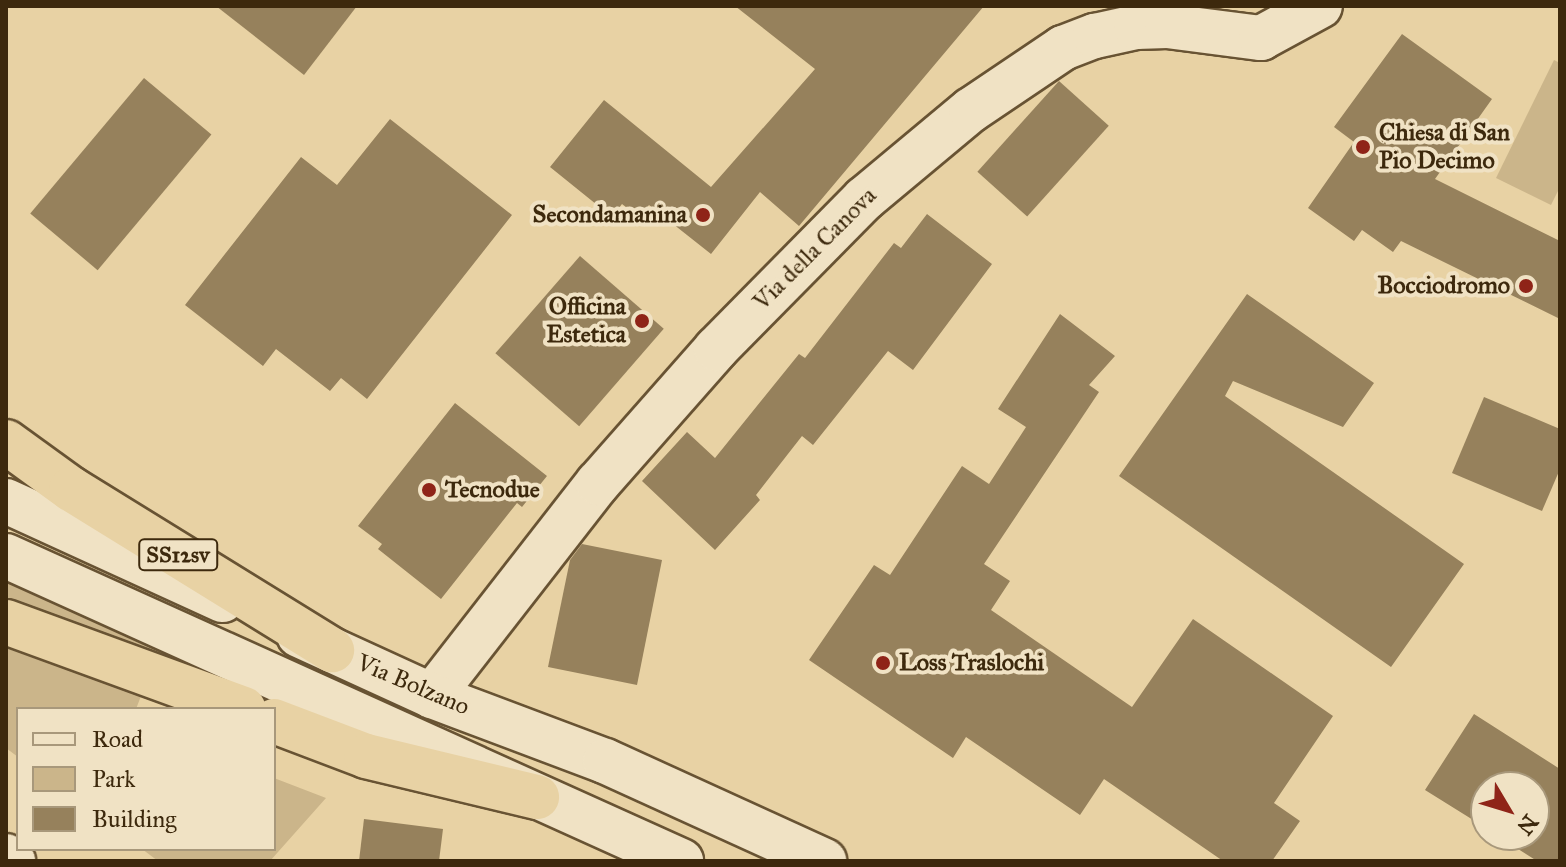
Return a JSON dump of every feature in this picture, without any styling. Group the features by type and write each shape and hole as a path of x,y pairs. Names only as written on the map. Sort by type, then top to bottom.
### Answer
{"highway":[{"name":"SS12sv","path":"6,442 71,489 332,650"},
{"path":"6,622 239,707"},
{"path":"276,722 366,756 537,797"}],"main road":[{"name":"Via della Canova","path":"432,696 458,659 618,461 716,349 864,199 971,110 1063,48 1136,27 1160,16 1261,38 1320,6"},
{"name":"Via Bolzano","path":"6,501 432,696 605,761 824,861"},
{"name":"Via Bolzano","path":"6,556 681,861"},
{"path":"6,856 13,861"}],"green space":[{"path":"1554,60 1560,63 1560,187 1551,205 1496,178"},
{"path":"6,580 156,648 155,654 6,599"},
{"path":"6,648 141,696 137,707 16,707 16,756 6,748"},
{"path":"276,779 326,798 270,861 158,861 145,851 276,851"}],"building":[{"path":"216,6 357,6 304,75"},
{"path":"735,6 984,6 799,226 760,192 711,254 649,205 639,217 622,204 612,217 550,167 604,100 711,187 815,69"},
{"name":"Chiesa di San Pio Decimo","path":"1402,34 1492,99 1435,179 1560,241 1560,319 1401,241 1393,252 1362,230 1354,241 1308,208 1354,142 1334,127"},
{"path":"144,78 211,135 98,270 30,214"},
{"path":"1059,81 1109,126 1027,216 977,172"},
{"path":"390,119 512,215 367,399 341,378 330,391 276,349 263,366 185,305 301,157 337,185"},
{"path":"927,214 992,264 913,370 888,351 813,445 802,436 756,495 760,500 715,550 642,481 687,432 715,458 799,354 805,358 894,243 901,248"},
{"path":"580,256 664,329 579,426 495,353"},
{"path":"1247,294 1374,383 1343,427 1233,381 1225,396 1464,564 1391,667 1119,476"},
{"path":"1060,314 1115,356 1089,385 1099,392 984,564 1010,581 991,610 1132,707 1193,619 1333,716 1274,803 1300,821 1272,861 1223,861 1104,779 1080,815 966,737 953,758 809,660 874,565 890,575 962,466 989,484 1026,427 998,409"},
{"path":"1484,397 1560,429 1560,469 1542,511 1452,473"},
{"name":"Tecnodue","path":"455,403 547,476 522,507 517,503 441,599 378,549 382,544 358,526"},
{"path":"582,544 662,560 637,685 548,667 570,560"},
{"path":"1474,714 1560,769 1560,861 1537,861 1521,851 1550,851 1550,771 1470,771 1470,818 1425,790"},
{"path":"364,819 443,829 439,861 359,861"}],"place":[{"name":"Chiesa di San Pio Decimo","path":"1363,147"},
{"name":"Secondamanina","path":"703,215"},
{"name":"Bocciodromo","path":"1526,286"},
{"name":"Officina Estetica","path":"642,321"},
{"name":"Tecnodue","path":"429,490"},
{"name":"Loss Traslochi","path":"883,663"}]}
